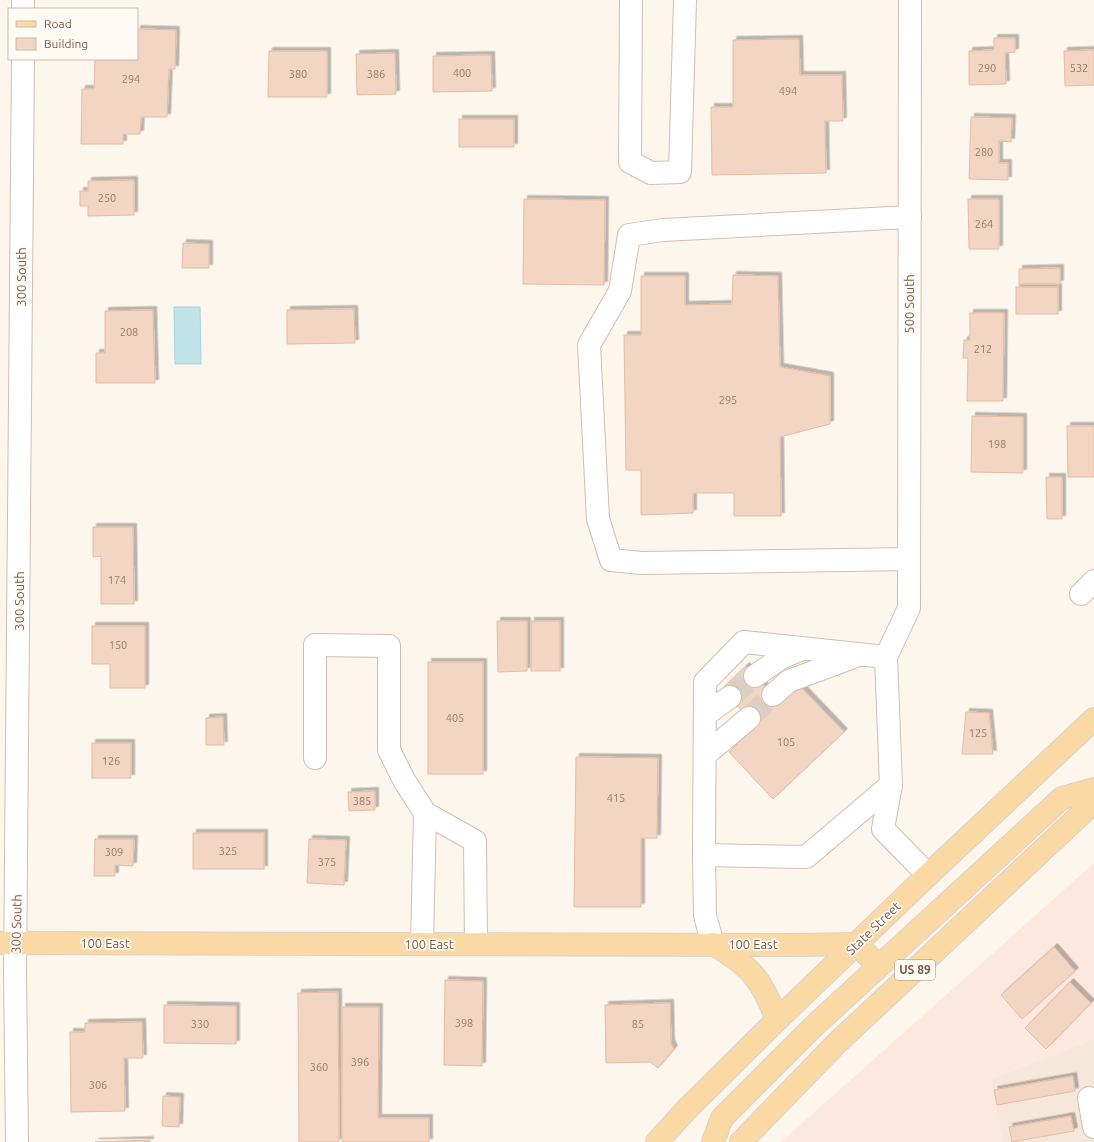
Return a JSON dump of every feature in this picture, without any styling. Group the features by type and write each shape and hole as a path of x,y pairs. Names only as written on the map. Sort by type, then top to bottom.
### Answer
{"main road":[{"name":"State Street","path":"657,1142 686,1110 777,1020 928,875 1094,720"},
{"path":"713,1142 722,1118 814,1026 878,966 1062,798 1094,789"},
{"name":"US 89","path":"741,1142 838,1042 1094,802"},
{"name":"100 East","path":"8,943 857,944"},
{"path":"713,944 731,955 753,973 760,982 772,1005 777,1020"},
{"path":"857,944 878,966"}],"street":[{"path":"631,0 630,162 651,173 680,172 685,0"},
{"name":"500 South","path":"886,657 909,608 910,0"},
{"name":"300 South","path":"17,1142 15,972 8,943 23,60"},
{"path":"909,559 642,562 611,560 598,519 590,345 620,291 629,235 663,230 910,218"},
{"path":"713,944 705,916 705,682 744,642 886,657 891,785 883,829 928,875"},
{"path":"315,758 315,645 389,646 389,750 404,780 424,813 475,841 476,944"},
{"path":"764,686 781,658 804,648"},
{"path":"764,686 782,671 794,665 836,651"},
{"path":"764,686 789,681 861,654"},
{"path":"705,715 740,708 705,747"},
{"path":"704,855 806,857 891,785"},
{"path":"422,944 424,813"},
{"path":"1089,1098 1094,1127"}],"shaded area":[{"path":"1094,863 1094,1039 991,1079 1002,1142 781,1142"},
{"path":"1094,1039 1094,1142 1002,1142 991,1079"}],"water":[{"path":"174,307 200,307 201,364 175,364"}],"building":[{"path":"138,29 176,30 175,69 169,69 167,117 141,117 140,134 123,134 123,144 81,144 82,89 94,89 95,60 138,60"},
{"path":"994,38 1015,38 1015,52 1005,53 1006,84 969,85 969,51 994,50"},
{"path":"799,39 800,75 842,75 843,121 825,121 826,173 712,175 711,107 733,107 733,40"},
{"path":"1094,50 1094,85 1065,86 1064,51"},
{"path":"269,51 327,51 327,97 268,97"},
{"path":"395,53 396,94 357,95 356,54"},
{"path":"491,55 492,91 433,92 433,56"},
{"path":"971,117 1012,118 1011,142 999,141 999,163 1008,163 1008,180 969,179"},
{"path":"459,119 514,119 514,147 459,147"},
{"path":"134,180 134,215 88,216 88,206 80,206 80,191 88,191 88,181"},
{"path":"524,199 605,200 604,285 523,284"},
{"path":"968,199 999,199 999,249 969,249"},
{"path":"183,243 209,244 209,268 182,268"},
{"path":"1060,268 1060,284 1019,284 1019,269"},
{"path":"733,275 778,276 780,367 830,376 830,424 780,437 781,516 734,516 734,493 693,493 693,513 641,515 641,470 626,470 624,335 641,335 641,276 685,276 685,305 732,304"},
{"path":"1016,287 1058,287 1058,314 1016,314"},
{"path":"354,309 355,343 287,344 287,310"},
{"path":"153,310 155,383 96,383 96,353 105,353 105,311"},
{"path":"970,313 1004,313 1003,401 967,401 968,358 963,358 964,340 970,340"},
{"path":"972,416 1023,417 1023,473 971,472"},
{"path":"1067,426 1094,426 1094,477 1068,477"},
{"path":"1046,477 1062,477 1062,519 1047,519"},
{"path":"93,527 133,527 134,604 101,604 101,556 93,557"},
{"path":"497,621 527,621 527,671 498,672"},
{"path":"531,621 560,621 560,671 531,671"},
{"path":"92,626 145,626 145,688 110,688 110,664 92,664"},
{"path":"428,662 483,662 483,774 428,774"},
{"path":"746,666 779,702 798,684 844,732 773,799 729,752 756,726 722,689"},
{"path":"966,712 989,713 993,754 962,754"},
{"path":"223,717 224,745 206,745 206,718"},
{"path":"92,743 131,743 131,778 92,778"},
{"path":"576,757 658,758 657,838 641,838 641,907 574,907"},
{"path":"375,791 375,810 349,811 348,792"},
{"path":"193,833 264,833 264,869 193,869"},
{"path":"95,839 134,839 133,866 115,865 115,876 94,876"},
{"path":"309,839 346,840 344,885 307,883"},
{"path":"1054,947 1075,971 1022,1019 1001,995"},
{"path":"445,980 483,981 482,1066 444,1065"},
{"path":"1070,982 1091,1003 1046,1049 1025,1028"},
{"path":"338,992 339,1142 299,1142 298,993"},
{"path":"670,1003 671,1043 674,1049 658,1068 650,1062 606,1063 605,1005"},
{"path":"164,1005 236,1006 236,1044 164,1043"},
{"path":"342,1007 379,1007 378,1118 429,1118 429,1142 342,1142"},
{"path":"142,1022 143,1058 124,1058 125,1111 71,1112 70,1032 85,1032 85,1023"},
{"path":"1073,1076 1075,1091 997,1105 994,1090"},
{"path":"163,1096 180,1097 179,1127 162,1126"},
{"path":"1071,1116 1074,1131 1012,1142 1009,1127"},
{"path":"150,1140 150,1142 95,1142"}],"tunnel":[{"path":"730,697 755,676"},
{"path":"749,718 773,695"}]}
